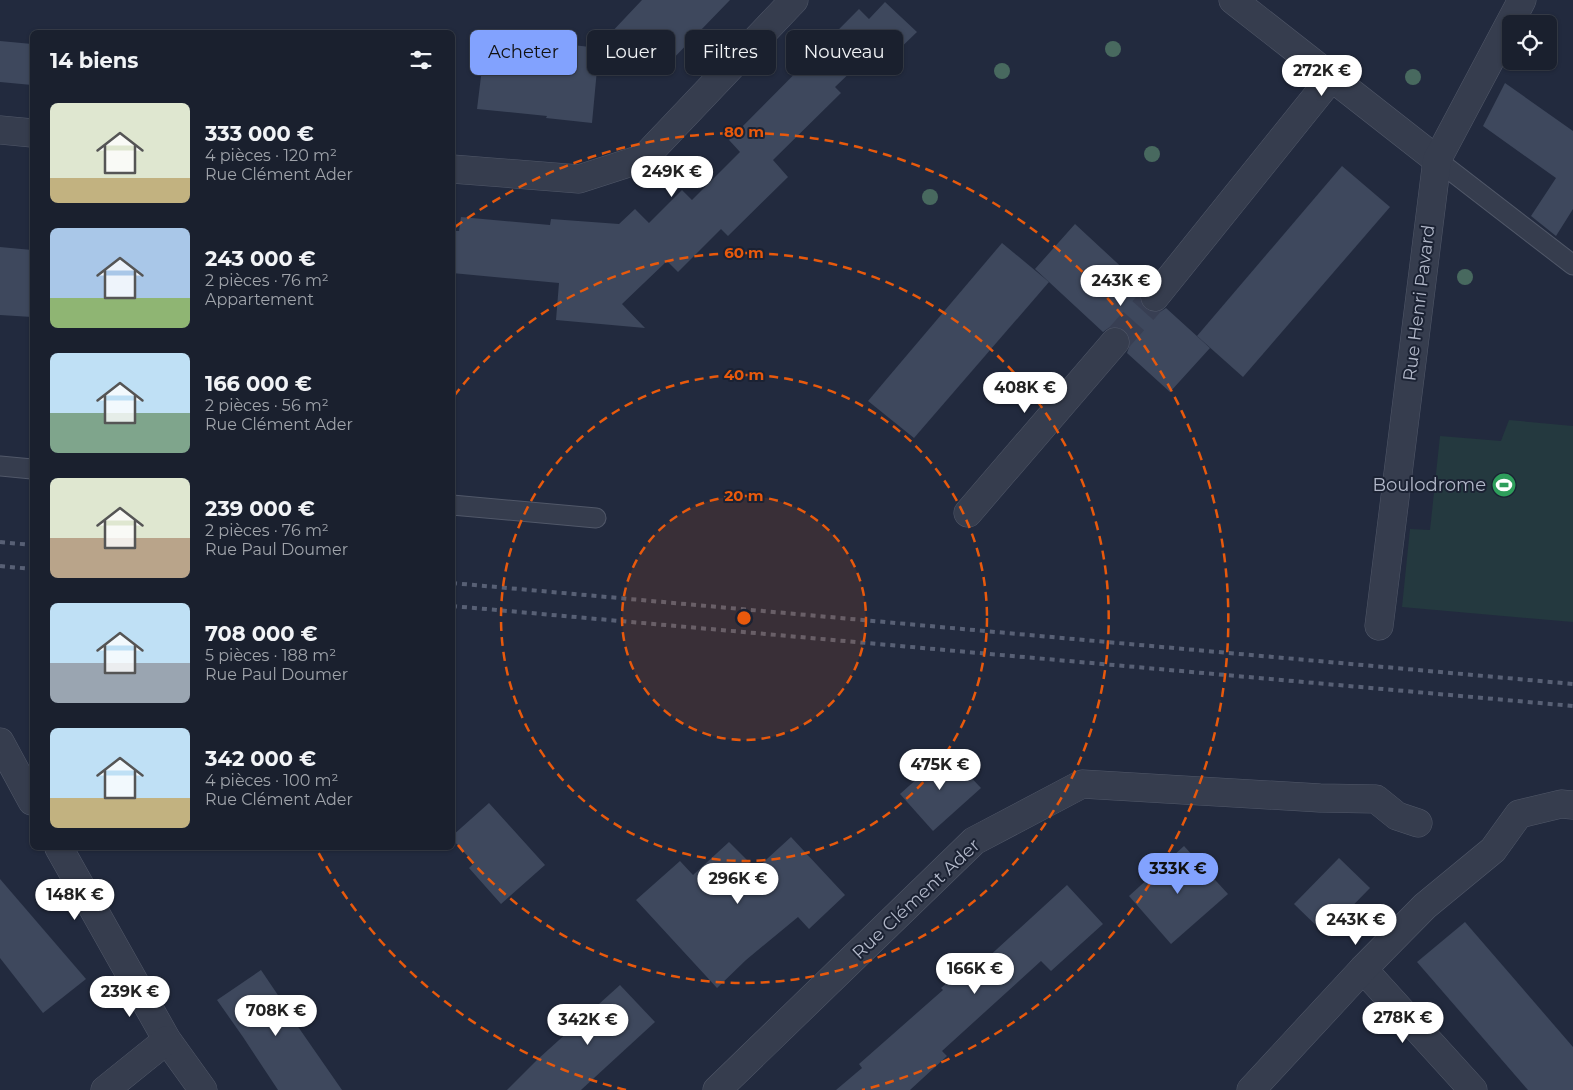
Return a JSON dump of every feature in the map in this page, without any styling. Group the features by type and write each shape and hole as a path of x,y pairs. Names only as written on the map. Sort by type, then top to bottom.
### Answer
{"street":[{"path":"455,169 579,179 644,158 794,0"},
{"path":"1234,0 1437,160"},
{"name":"Rue Henri Pavard","path":"1379,626 1437,160 1522,0"},
{"path":"1154,297 1332,77"},
{"path":"0,130 30,133"},
{"path":"968,514 1115,342"},
{"path":"0,742 30,797"},
{"name":"Rue Clément Ader","path":"717,1090 974,841 1082,784 1320,798 1376,799 1397,816 1418,822"},
{"path":"1251,1090 1363,969 1425,906 1493,850 1519,814 1561,804 1573,805"},
{"path":"60,850 167,1040 203,1090"},
{"path":"1363,969 1474,1090"},
{"path":"105,1090 167,1040"}],"lane":[{"path":"1437,160 1573,265"},
{"path":"0,466 30,469"},
{"path":"455,505 596,518"}],"green space":[{"name":"Boulodrome","path":"1509,420 1573,426 1573,622 1402,607 1410,529 1430,530 1440,436 1501,441"}],"building":[{"path":"642,0 730,0 701,30 685,30 685,46 675,57 675,30 614,30"},
{"path":"885,2 917,32 903,45 903,30 838,30 859,9 869,19"},
{"path":"0,41 30,44 30,85 0,82"},
{"path":"577,45 587,47 587,75 596,75 592,123 546,118 547,116 477,109 481,75 577,75"},
{"path":"794,75 848,75 835,87 841,93 773,160 788,177 728,236 721,229 678,272 667,261 622,304 645,328 556,320 559,283 455,273 455,231 459,231 461,217 550,225 551,219 619,224 635,209 649,223 682,190 692,200 740,152 729,140"},
{"path":"1505,83 1573,131 1573,209 1556,236 1531,216 1556,178 1483,126"},
{"path":"1342,166 1390,207 1243,377 1197,336"},
{"path":"1075,224 1143,287 1140,302 1145,309 1160,312 1166,308 1210,348 1170,392 1127,353 1130,337 1126,331 1117,327 1110,327 1103,332 1035,269"},
{"path":"1002,243 1049,282 914,438 868,401"},
{"path":"0,247 30,250 30,317 0,315"},
{"path":"947,752 981,788 933,831 900,794"},
{"path":"489,803 545,865 501,904 469,868 474,863 455,842 455,833"},
{"path":"791,837 845,895 809,929 798,917 746,960 717,988 636,900 680,861 693,875 729,842 756,869"},
{"path":"1184,846 1228,894 1171,944 1129,896"},
{"path":"1339,858 1370,888 1325,934 1294,904"},
{"path":"0,879 86,979 43,1013 0,958"},
{"path":"1067,885 1103,924 1051,971 1041,961 942,1051 947,1056 910,1090 836,1090 862,1068 859,1064 943,990 941,988 980,955 985,960"},
{"path":"1465,922 1573,1047 1573,1090 1528,1090 1417,962"},
{"path":"261,970 342,1090 278,1090 217,1000"},
{"path":"620,985 655,1022 581,1090 507,1090 538,1059"}],"tunnel":[{"path":"1115,342 1155,297"}],"railway":[{"path":"0,542 30,545"},
{"path":"0,566 30,569"},
{"path":"455,583 1573,684"},
{"path":"455,606 1573,706"}],"place":[{"name":"Boulodrome","path":"1504,485"}]}
